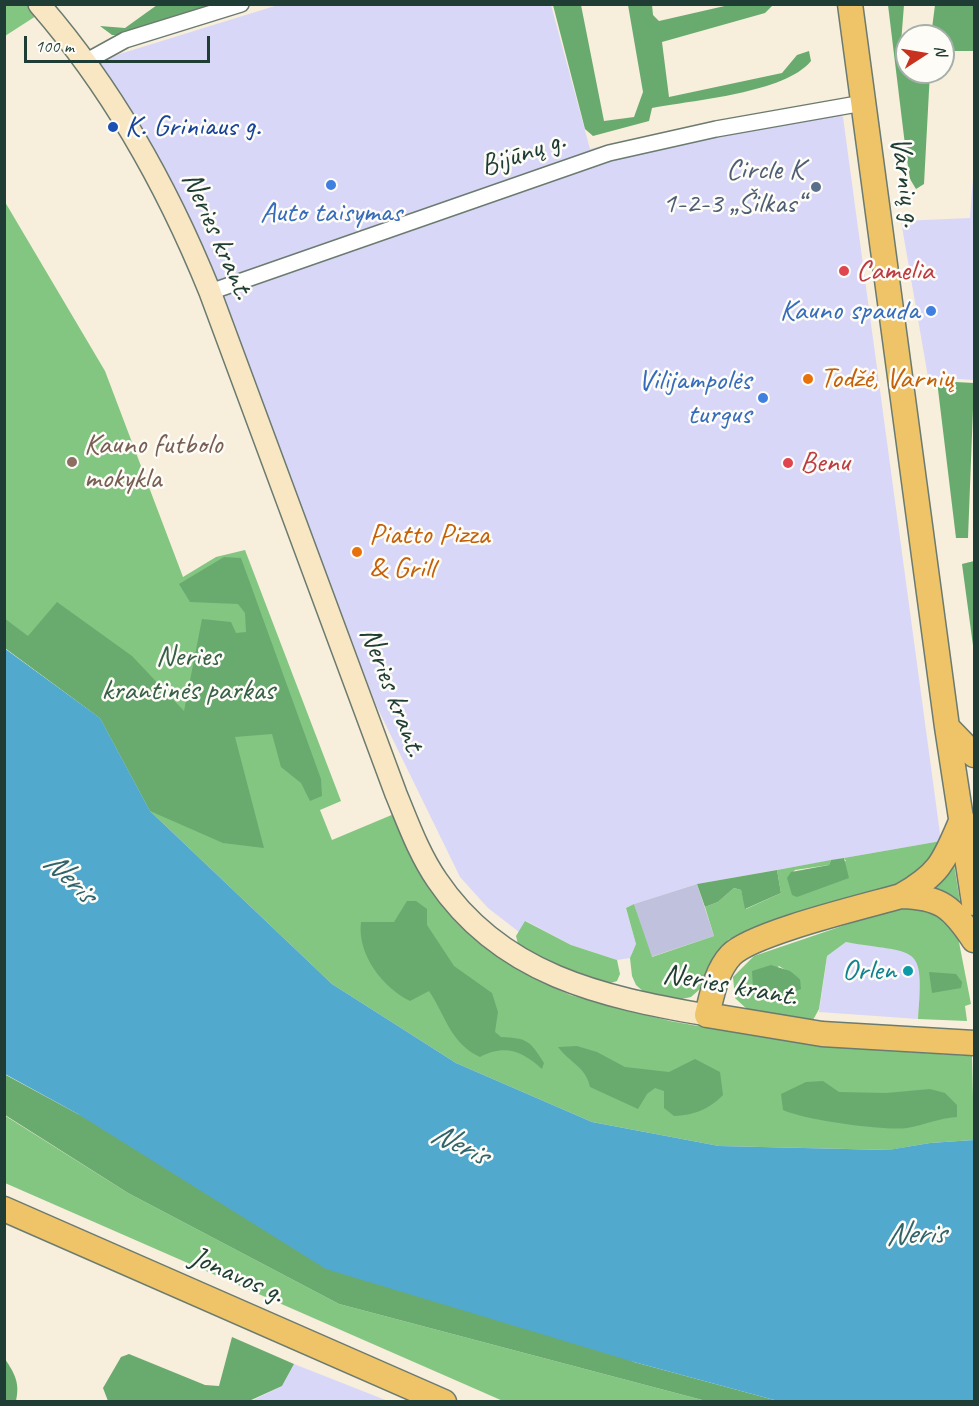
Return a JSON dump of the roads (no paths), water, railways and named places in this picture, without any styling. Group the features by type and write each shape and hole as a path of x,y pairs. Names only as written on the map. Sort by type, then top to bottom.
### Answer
{"main road":[{"name":"Neries krant.","path":"39,4 85,62 122,117 160,183 210,292 396,794 424,858 438,882 470,917 498,942 527,963 558,979 639,1003 822,1034 975,1043"},
{"name":"Varnių g.","path":"850,4 947,727 974,890"},
{"path":"947,727 975,755"},
{"path":"707,1015 723,966 732,954 746,945 901,896 922,884 942,865 962,819"},
{"path":"901,896 925,897 938,901 951,910 975,940"},
{"name":"Jonavos g.","path":"4,1209 432,1399"}],"street":[{"path":"85,62 125,40 241,4"},
{"name":"Bijūnų g.","path":"210,292 609,153 716,129 863,103"}],"water":[{"name":"Neris","path":"4,648 100,718 150,811 332,984 456,1063 592,1122 719,1146 888,1150 930,1143 974,1140 974,1401 778,1401 634,1362 326,1269 78,1114 5,1074"}],"place":[{"name":"K. Griniaus g.","path":"113,127"},
{"name":"Auto taisymas","path":"331,185"},
{"name":"Circle K 1-2-3 „Šilkas“","path":"816,187"},
{"name":"Camelia","path":"844,271"},
{"name":"Kauno spauda","path":"931,311"},
{"name":"Todžė, Varnių","path":"808,379"},
{"name":"Vilijampolės turgus","path":"763,398"},
{"name":"Kauno futbolo mokykla","path":"72,462"},
{"name":"Benu","path":"788,463"},
{"name":"Piatto Pizza & Grill","path":"357,552"},
{"name":"Orlen","path":"908,971"}],"park label":[{"name":"Neries krantinės parkas","path":"188,674"}]}
